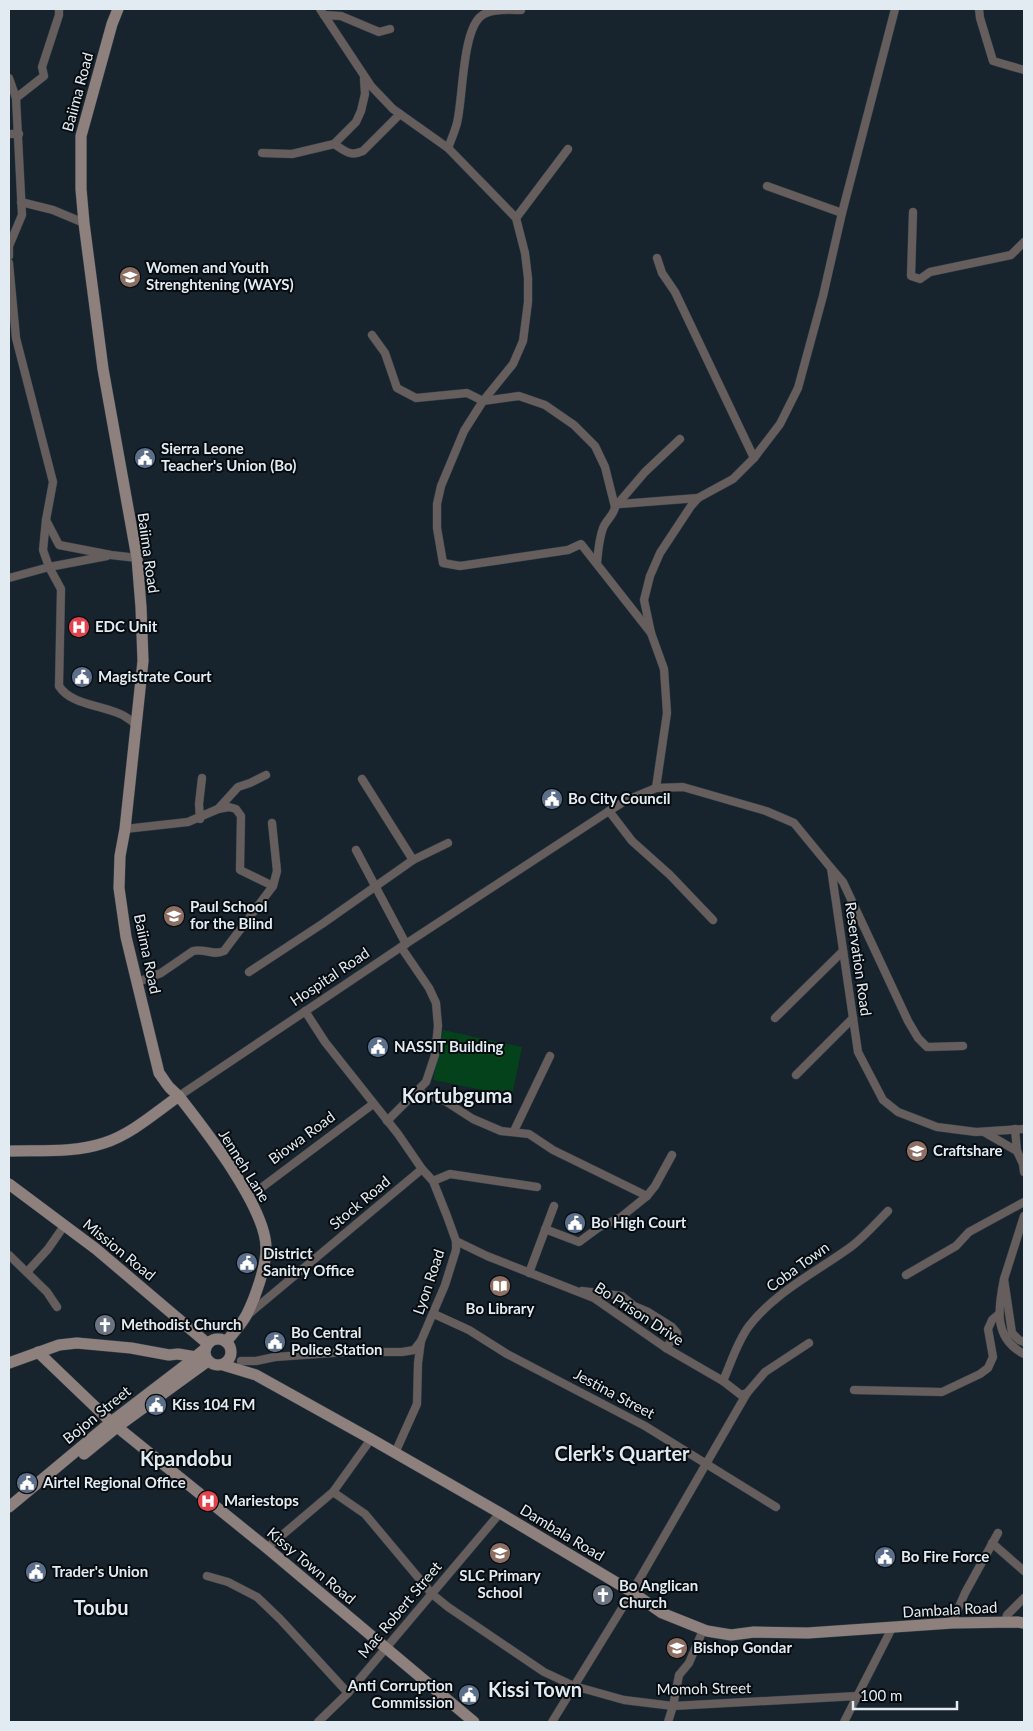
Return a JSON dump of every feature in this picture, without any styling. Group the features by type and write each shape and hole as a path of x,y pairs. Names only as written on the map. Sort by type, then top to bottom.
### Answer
{"street":[{"path":"16,98 44,76 42,66 59,15 59,9"},
{"name":"Baiima Road","path":"118,9 112,24 81,136 84,223 103,369 137,558 143,661 125,829 120,856 119,888 126,937 159,1073 169,1088 179,1096"},
{"path":"979,9 993,61 1024,70"},
{"path":"448,148 457,122 464,64 472,31 480,17 492,11 521,10"},
{"path":"893,11 823,296 798,388 780,424 754,458 733,479 698,498 691,506 660,553 650,576 644,600 651,633 664,669 667,714 656,788 683,788 766,811 794,823 843,882 918,1038 927,1047 962,1046"},
{"path":"322,12 341,16 379,32 390,29"},
{"path":"322,12 364,79 400,114 448,148 516,218 525,253 528,302 523,341 512,364 483,401 464,431 441,486 437,504 443,563 460,566 568,550 581,544 651,633"},
{"path":"9,78 16,98 22,215 9,246 9,256"},
{"path":"262,153 292,154 334,144 356,122 365,94 364,79"},
{"path":"334,144 355,155 363,151 400,114"},
{"path":"9,134 19,134"},
{"path":"516,218 568,149"},
{"path":"767,186 842,213"},
{"path":"21,202 53,210 84,223"},
{"path":"913,212 911,276 920,279 930,272 1011,255 1024,242"},
{"path":"657,258 662,273 675,292 754,458"},
{"path":"9,263 16,338 53,482 43,550 49,567 61,589 59,686 64,694 121,714 137,725"},
{"path":"372,335 384,353 397,388 416,398 467,393 483,401 519,396 545,405 574,425 595,446 605,467 617,506"},
{"path":"597,563 598,545 604,526 617,506 645,472 680,439"},
{"path":"617,506 698,498"},
{"path":"46,520 59,545 137,558"},
{"path":"9,578 49,567 111,555"},
{"path":"218,809 238,787 266,775"},
{"path":"200,818 199,804 202,778"},
{"path":"362,779 413,860"},
{"name":"Hospital Road","path":"9,1151 73,1150 104,1143 124,1134 305,1011 608,811 656,788"},
{"path":"125,829 188,822 218,809 229,807 236,809 241,816 240,870 273,886"},
{"path":"608,811 632,841 670,874 713,920"},
{"path":"138,982 161,973 193,951 199,949 220,953 224,950 273,886 277,871 272,823"},
{"path":"249,972 322,924 413,860 448,843"},
{"path":"356,850 404,946 436,1003 438,1026 435,1055 426,1082 387,1121"},
{"name":"Reservation Road","path":"831,868 858,1052 883,1100 898,1112 937,1127 983,1132 1024,1129"},
{"path":"774,1018 843,951"},
{"name":"Lyon Road","path":"305,1011 325,1042 398,1134 422,1170 432,1181 456,1242 456,1250 445,1285 421,1341 418,1363 417,1404 395,1453"},
{"path":"796,1075 853,1018"},
{"path":"514,1131 550,1056"},
{"path":"416,1092 445,1101 473,1119 501,1132 514,1131 529,1134 553,1150 647,1196"},
{"name":"Jenneh Lane","path":"179,1096 215,1145 249,1197 265,1234 266,1249 258,1285 246,1316"},
{"name":"Biowa Road","path":"249,1197 373,1104"},
{"path":"1015,1129 1017,1151 1023,1164 1024,1172"},
{"path":"983,1132 1017,1151"},
{"path":"545,1229 578,1242 598,1228 622,1217 656,1186 672,1155"},
{"name":"Stock Road","path":"246,1316 422,1170"},
{"path":"432,1181 450,1174 537,1187"},
{"name":"Mission Road","path":"9,1184 96,1249 207,1346"},
{"path":"906,1275 956,1246 969,1232 1024,1202"},
{"path":"529,1273 554,1206"},
{"name":"Coba Town","path":"723,1381 739,1344 750,1326 788,1289 854,1245 888,1211"},
{"path":"1024,1216 1004,1279 999,1314 1002,1330 1007,1340 1014,1348 1024,1354"},
{"path":"27,1272 48,1249 64,1226"},
{"name":"Bo Prison Drive","path":"456,1242 594,1298 666,1348 723,1381 741,1395 747,1393"},
{"path":"9,1255 47,1292 57,1307"},
{"path":"1004,1279 1012,1333 1024,1342"},
{"path":"572,1290 622,1296 634,1306 648,1312 672,1327 677,1333 666,1348"},
{"name":"Jestina Street","path":"434,1314 469,1330 507,1354 645,1426 776,1507"},
{"path":"854,1390 942,1392 980,1374 988,1368 993,1357 988,1329 992,1320 999,1314"},
{"path":"223,1364 230,1359 229,1347 246,1316"},
{"path":"207,1346 216,1339 229,1347"},
{"path":"241,1360 256,1361 275,1357 347,1352 402,1352 414,1350 421,1341"},
{"path":"9,1363 58,1345 78,1343 131,1348 169,1355 178,1354 198,1361"},
{"path":"552,1722 632,1592 747,1393 765,1372 809,1343"},
{"name":"Bojon Street","path":"10,1506 198,1361 207,1346"},
{"name":"Dambala Road","path":"229,1347 256,1375"},
{"name":"Kissy Town Road","path":"38,1352 114,1424 267,1548 474,1722"},
{"path":"402,1352 418,1363"},
{"name":"Dambala Road","path":"198,1361 216,1365 223,1364 256,1375 500,1513 632,1592 662,1613 703,1630 731,1635 754,1632 808,1633 952,1623 1024,1623"},
{"path":"267,1548 333,1492 371,1439"},
{"name":"Momoh Street","path":"333,1492 365,1514 432,1594 448,1607 544,1672 574,1686 624,1700 674,1706 856,1696"},
{"name":"Mac Robert Street","path":"318,1722 348,1693 500,1513"},
{"path":"952,1623 965,1593 998,1533"},
{"path":"992,1543 1024,1571"},
{"path":"207,1576 228,1582 257,1596 348,1693"},
{"path":"1005,1622 1008,1615 1024,1598"},
{"path":"844,1722 892,1628"},
{"path":"668,1722 674,1706 679,1675 689,1663 703,1630"}],"green space":[{"path":"443,1030 522,1047 512,1096 433,1080"}],"place":[{"name":"Women and Youth Strenghtening (WAYS)","path":"130,277"},
{"name":"Sierra Leone Teacher's Union (Bo)","path":"145,458"},
{"name":"EDC Unit","path":"79,627"},
{"name":"Magistrate Court","path":"82,677"},
{"name":"Bo City Council","path":"552,799"},
{"name":"Paul School for the Blind","path":"174,916"},
{"name":"NASSIT Building","path":"378,1047"},
{"name":"Craftshare","path":"917,1151"},
{"name":"Bo High Court","path":"575,1223"},
{"name":"District Sanitry Office","path":"247,1263"},
{"name":"Bo Library","path":"500,1286"},
{"name":"Methodist Church","path":"105,1325"},
{"name":"Bo Central Police Station","path":"275,1342"},
{"name":"Kiss 104 FM","path":"156,1405"},
{"name":"Airtel Regional Office","path":"27,1483"},
{"name":"Mariestops","path":"208,1501"},
{"name":"SLC Primary School","path":"500,1553"},
{"name":"Bo Fire Force","path":"885,1557"},
{"name":"Trader's Union","path":"36,1572"},
{"name":"Bo Anglican Church","path":"603,1595"},
{"name":"Bishop Gondar","path":"677,1648"},
{"name":"Anti Corruption Commission","path":"469,1695"}],"district":[{"name":"Kortubguma","path":"457,1096"},
{"name":"Clerk's Quarter","path":"622,1454"},
{"name":"Kpandobu","path":"186,1459"},
{"name":"Toubu","path":"101,1608"},
{"name":"Kissi Town","path":"535,1690"}]}
